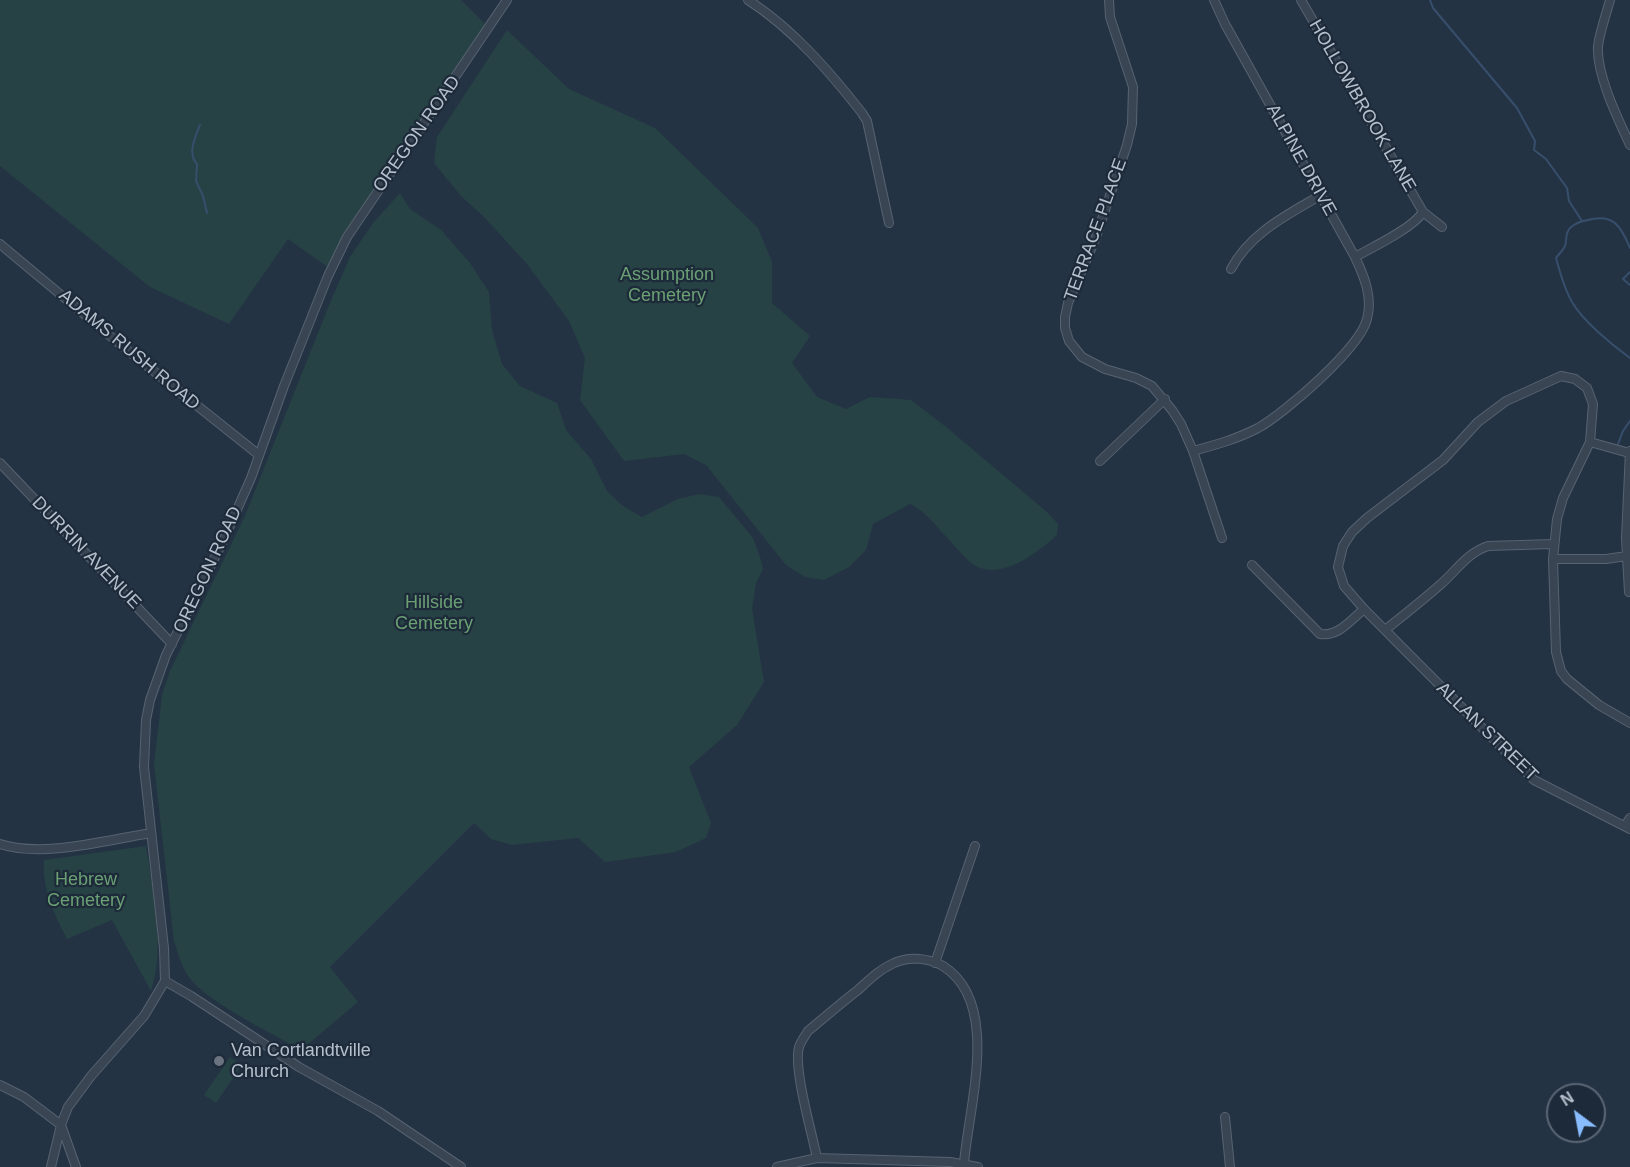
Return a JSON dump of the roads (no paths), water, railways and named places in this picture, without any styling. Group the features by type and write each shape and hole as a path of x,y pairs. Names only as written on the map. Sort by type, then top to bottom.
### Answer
{"street":[{"name":"OREGON ROAD","path":"165,981 164,948 144,767 146,720 150,700 166,656 224,539 328,276 347,237 507,0"},
{"path":"748,0 764,10 807,48 843,88 867,120 889,223"},
{"name":"TERRACE PLACE","path":"1109,0 1110,17 1133,87 1132,124 1096,237 1068,303 1065,328 1070,341 1082,357 1105,369 1136,378 1152,386 1165,399 1181,424 1193,451 1222,538"},
{"name":"ALPINE DRIVE","path":"1193,451 1229,441 1258,428 1331,369 1362,333 1369,302 1366,284 1355,257 1225,24 1214,0"},
{"name":"HOLLOWBROOK LANE","path":"1301,0 1423,212"},
{"path":"1610,0 1600,35 1598,56 1606,88 1630,145"},
{"path":"1231,269 1238,256 1255,238 1321,195"},
{"path":"1355,257 1398,232 1423,212 1442,227"},
{"name":"ADAMS RUSH ROAD","path":"0,244 121,345 259,455"},
{"name":"ALLAN STREET","path":"1590,442 1593,404 1587,388 1575,379 1561,376 1506,401 1478,422 1443,460 1352,531 1343,546 1338,567 1344,586 1364,609 1534,780 1628,827"},
{"path":"1100,461 1165,399"},
{"path":"1629,591 1626,501 1630,452 1590,442 1563,498 1557,519 1553,544 1556,652 1561,671 1567,679 1599,705 1630,723"},
{"name":"DURRIN AVENUE","path":"0,463 172,644"},
{"path":"1385,630 1443,582 1470,554 1479,549 1488,546 1553,544"},
{"path":"1553,559 1606,559 1627,556"},
{"path":"1252,565 1320,634 1328,636 1335,634 1364,609"},
{"path":"1628,827 1630,818"},
{"path":"0,844 27,849 54,849 151,833"},
{"path":"935,963 975,846"},
{"path":"817,1158 798,1066 799,1047 802,1040 808,1031 880,971 905,959 918,959 935,963 949,970 957,978 973,1005 978,1067 964,1164"},
{"path":"51,1167 61,1125 76,1094 144,1016 165,981 299,1067 397,1123 461,1167"},
{"path":"0,1085 24,1097 61,1125 76,1167"},
{"path":"1225,1117 1230,1167"},
{"path":"777,1167 817,1158 950,1162 978,1167"}],"waterway":[{"path":"1430,0 1433,8 1517,108 1535,141 1534,150 1546,159 1567,188 1569,201 1582,221"},
{"path":"200,125 192,150 197,164 196,181 207,213"},
{"path":"1630,248 1615,223 1604,218 1597,218 1581,222 1570,228 1565,246 1556,258 1567,291 1577,309 1598,332 1630,358"},
{"path":"1630,272 1623,279 1630,285"},
{"path":"1618,444 1630,421"}],"place":[{"name":"Van Cortlandtville Church","path":"219,1061"}],"park label":[{"name":"Assumption Cemetery","path":"667,285"},
{"name":"Hillside Cemetery","path":"434,613"},
{"name":"Hebrew Cemetery","path":"86,890"}]}
